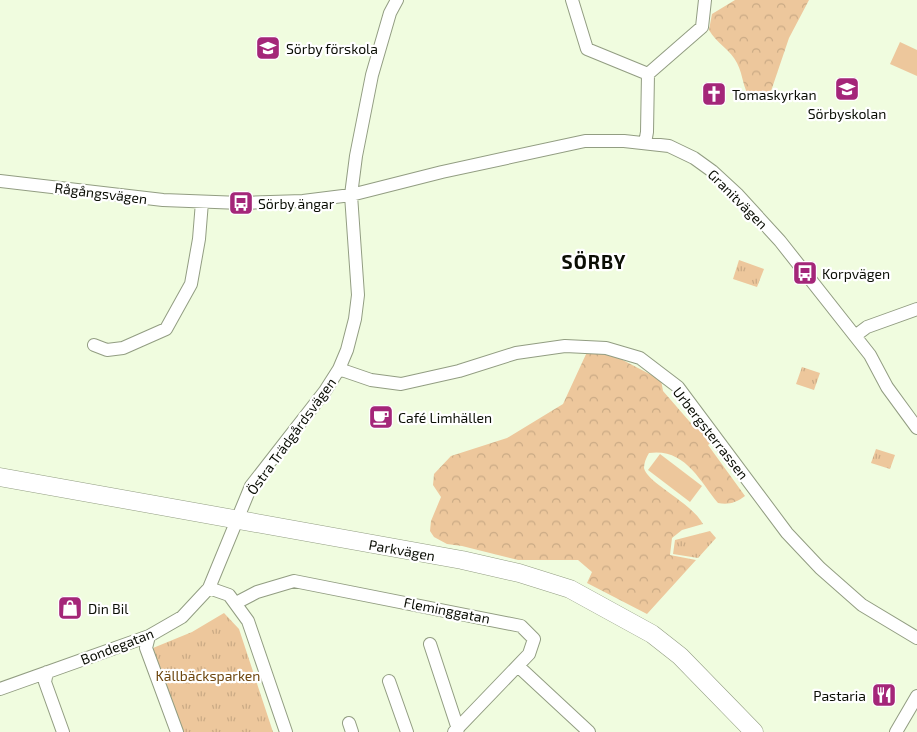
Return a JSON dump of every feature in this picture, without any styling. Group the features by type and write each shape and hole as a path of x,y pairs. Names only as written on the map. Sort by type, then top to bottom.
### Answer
{"main road":[{"name":"Parkvägen","path":"0,477 462,560 570,589 652,634 680,656 754,732"}],"street":[{"name":"Östra Trädgårdsvägen","path":"236,520 251,486 325,391 348,350 356,319 358,295 351,195 356,156 372,75 390,13 397,0"},
{"path":"572,0 587,49 648,74"},
{"path":"645,143 647,132 648,74 702,28 705,0"},
{"name":"Granitvägen","path":"351,195 442,172 585,141 645,143 669,146 694,158 712,171 780,241 870,355 886,387 917,428"},
{"name":"Rågångsvägen","path":"0,181 120,196 202,202 303,201 351,195"},
{"path":"94,345 107,350 123,348 166,329 191,284 199,239 202,202"},
{"path":"855,336 867,327 917,309"},
{"name":"Urbergsterrassen","path":"338,369 370,380 401,384 458,371 516,353 565,346 606,348 640,358 678,387 787,533 825,573 862,605 917,638"},
{"name":"Bondegatan","path":"0,689 148,636 182,617 209,588 236,520"},
{"name":"Fleminggatan","path":"236,603 257,592 294,581 521,626 534,639 529,654 520,667 456,730"},
{"path":"209,588 229,595 248,621 286,732"},
{"path":"148,636 146,648 177,732"},
{"path":"430,644 456,730"},
{"path":"520,667 589,732"},
{"path":"47,672 45,682 63,732"},
{"path":"389,681 407,732"},
{"path":"896,732 917,696"}],"green space":[{"path":"735,0 809,0 789,38 770,94 765,98 751,99 734,58 715,39 709,30 712,14"},
{"path":"900,42 917,50 917,76 890,64"},
{"path":"739,260 764,269 757,287 733,279"},
{"path":"587,352 615,356 661,380 663,391 696,429 703,424 716,439 708,445 745,496 732,503 718,503 697,476 682,461 672,455 649,453 644,466 647,474 689,508 703,524 682,530 672,538 670,555 696,560 647,614 587,583 592,572 578,560 518,560 447,544 434,537 430,531 431,521 441,497 433,485 434,474 451,456 507,438 563,404"},
{"path":"802,367 820,373 814,390 796,384"},
{"path":"876,449 895,455 890,469 871,463"},
{"path":"660,454 702,486 690,502 648,470"},
{"path":"710,531 716,538 698,558 673,554 675,540"},
{"name":"Källbäcksparken","path":"224,613 239,629 273,732 183,732 153,648 192,632"}],"place":[{"name":"Sörby förskola","path":"268,48"},
{"name":"Sörbyskolan","path":"847,89"},
{"name":"Tomaskyrkan","path":"714,94"},
{"name":"Sörby ängar","path":"241,203"},
{"name":"Korpvägen","path":"805,273"},
{"name":"Café Limhällen","path":"381,417"},
{"name":"Din Bil","path":"70,608"},
{"name":"Pastaria","path":"884,695"}],"district":[{"name":"SÖRBY","path":"594,261"}]}
